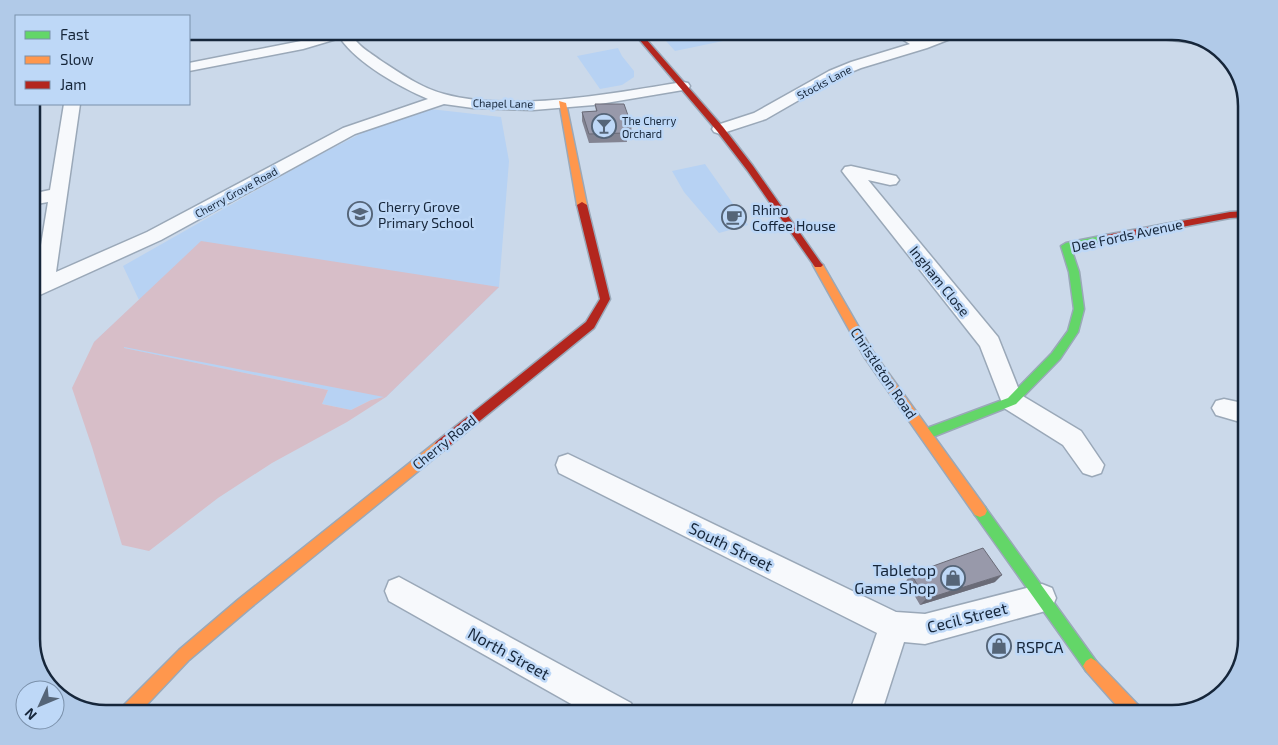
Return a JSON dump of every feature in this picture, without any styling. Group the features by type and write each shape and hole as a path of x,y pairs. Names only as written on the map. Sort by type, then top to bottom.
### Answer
{"main road":[{"name":"Christleton Road","path":"643,40 720,129 811,252 869,356 1090,665 1127,705"},
{"name":"Cherry Road","path":"136,705 184,655 236,610 590,325 605,299 579,192 562,103"},
{"name":"Dee Fords Avenue","path":"1012,401 1056,356 1073,332 1079,309 1074,272 1066,246 1238,215"},
{"path":"926,434 1012,401"},
{"path":"1090,665 1105,698"}],"street":[{"path":"190,67 303,45 319,40"},
{"name":"Chapel Lane","path":"348,40 350,45 395,76 442,99 510,105 562,103 625,96 683,86"},
{"path":"913,40 922,45"},
{"name":"Stocks Lane","path":"720,129 760,116 834,74 856,65 935,40"},
{"name":"Cherry Grove Road","path":"40,288 170,228 349,131 442,99"},
{"path":"40,280 58,194 72,105"},
{"name":"Ingham Close","path":"890,180 851,171 990,343 1012,401"},
{"path":"40,198 58,194"},
{"path":"1012,401 1072,438 1092,465"},
{"name":"South Street","path":"568,465 894,626"},
{"name":"North Street","path":"399,591 604,705"},
{"name":"Cecil Street","path":"894,626 925,629 1042,598"},
{"path":"867,705 894,626"}],"shaded area":[{"path":"665,40 725,40 723,41 675,51"},
{"path":"618,48 634,71 634,77 622,85 600,89 577,56"},
{"name":"Cherry Grove Primary School","path":"430,109 501,117 509,161 499,287 386,397 371,400 351,410 322,404 328,390 94,342 139,300 123,266 317,156 366,131"},
{"path":"705,164 748,225 719,233 684,192 672,171"},
{"path":"201,241 499,287 386,397 347,422 272,463 218,498 149,551 122,545 72,388 94,342","holes":["124,347 384,397 371,400 351,410 322,404 328,390"]}],"building":[{"name":"The Cherry Orchard","path":"595,104 624,104 631,124 625,125 626,133 589,134 582,112 597,111"},
{"name":"Tabletop Game Shop","path":"983,548 1002,575 926,599 911,574"}],"traffic: fast":[{"path":"926,434 1012,401 1056,356 1073,332 1079,309 1074,272 1066,246 1106,238"},
{"path":"980,511 1091,666"}],"traffic: slow":[{"path":"562,103 582,205"},
{"path":"818,265 869,355 980,511"},
{"path":"136,705 184,655 244,604 440,446"},
{"path":"1091,666 1127,705"}],"traffic: jam":[{"path":"643,40 720,129 750,168 818,265"},
{"path":"440,446 590,325 605,299 582,205"},
{"path":"1106,238 1238,215"}],"place":[{"name":"The Cherry Orchard","path":"604,126"},
{"name":"Cherry Grove Primary School","path":"360,214"},
{"name":"Rhino Coffee House","path":"734,217"},
{"name":"Tabletop Game Shop","path":"953,578"},
{"name":"RSPCA","path":"999,646"}]}
